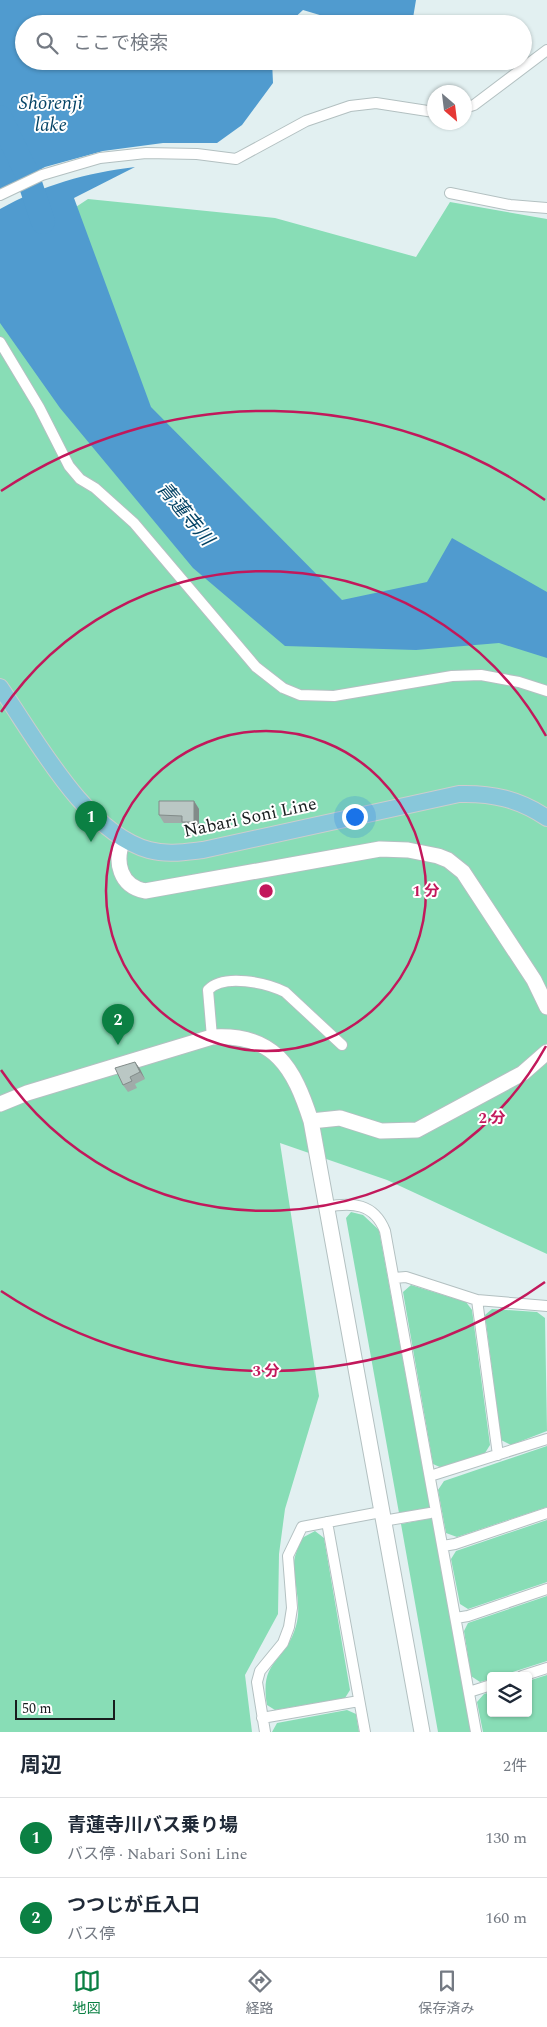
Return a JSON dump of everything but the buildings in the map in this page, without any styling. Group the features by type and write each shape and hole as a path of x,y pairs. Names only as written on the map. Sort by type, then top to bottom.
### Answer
{"main road":[{"name":"Nabari Soni Line","path":"0,687 81,802 111,832 123,840 150,850 167,852 203,850 459,794 487,794 504,797 525,804 547,818"}],"street":[{"path":"532,61 547,50"},
{"path":"472,106 520,70"},
{"path":"0,195 42,175 100,158 146,153 198,154 236,159 306,121 350,106 376,103 427,111"},
{"path":"450,193 510,205 547,208"},
{"path":"0,342 39,407 69,466 80,479 95,488 134,523 256,667 274,682 300,695 318,697 390,688 452,676 481,675 520,682 547,691"},
{"path":"123,840 119,849 118,863 121,874 126,883 135,889 145,891 366,850 408,850 448,860 463,872 534,980 547,1007"},
{"path":"212,1037 208,990 217,984 249,982 273,986 284,992 342,1044"},
{"path":"0,1104 27,1093 212,1037 237,1037 250,1040 277,1054 287,1065 296,1079 311,1121 422,1732"},
{"path":"311,1121 340,1118 381,1131 417,1130 523,1073 547,1052"},
{"path":"326,1207 356,1204 369,1209 379,1218 386,1231 476,1732"},
{"path":"394,1278 406,1277 477,1300 547,1306"},
{"path":"477,1300 498,1455"},
{"path":"430,1476 547,1439"},
{"path":"265,1732 257,1688 258,1677 265,1664 283,1643 292,1618 288,1556 302,1526 382,1516 430,1513"},
{"path":"443,1546 455,1544 547,1513"},
{"path":"327,1522 365,1732"},
{"path":"456,1618 468,1616 547,1589"},
{"path":"532,1673 547,1668"},
{"path":"469,1692 487,1686"},
{"path":"262,1718 359,1701"}],"green space":[{"path":"88,199 275,218 416,257 450,202 547,219 547,1254 387,1180 280,1143 319,1396 285,1509 279,1554 278,1614 245,1675 252,1732 0,1732 0,257"},
{"path":"351,1212 363,1215 379,1230 430,1508 399,1513 346,1218"},
{"path":"411,1285 466,1302 472,1310 490,1445 485,1453 442,1468 433,1464 403,1292"},
{"path":"492,1309 537,1312 545,1318 547,1431 511,1445 501,1440 485,1315"},
{"path":"547,1446 547,1507 457,1537 446,1533 438,1490 444,1481"},
{"path":"432,1518 471,1732 438,1732 401,1524"},
{"path":"547,1520 547,1582 468,1609 460,1604 451,1559 456,1551"},
{"path":"315,1531 324,1538 350,1690 345,1698 275,1710 267,1705 265,1690 267,1679 274,1662 286,1648 296,1626 298,1610 294,1572 295,1557 302,1538"},
{"path":"547,1596 547,1661 513,1672 487,1672 487,1680 480,1682 471,1676 464,1631 468,1623"},
{"path":"547,1675 547,1732 483,1732 477,1702 484,1694 487,1693 487,1717 532,1717 532,1680"},
{"path":"347,1710 356,1714 359,1732 272,1732 277,1723"}],"water":[{"name":"Shōrenji lake","path":"0,0 416,0 414,15 320,15 303,10 298,15 15,15 15,70 272,70 273,83 242,125 217,143 163,143 103,151 45,167 0,191"},
{"path":"135,167 74,198 151,407 342,600 427,582 452,538 547,592 547,658 499,643 416,650 285,646 193,568 60,408 0,323 0,209 32,193 65,181"}],"waterway":[{"name":"青蓮寺川","path":"0,117 27,174 43,222"}],"place":[{"name":"青蓮寺川バス乗り場","path":"91,842"},
{"name":"つつじが丘入口","path":"118,1045"}]}
